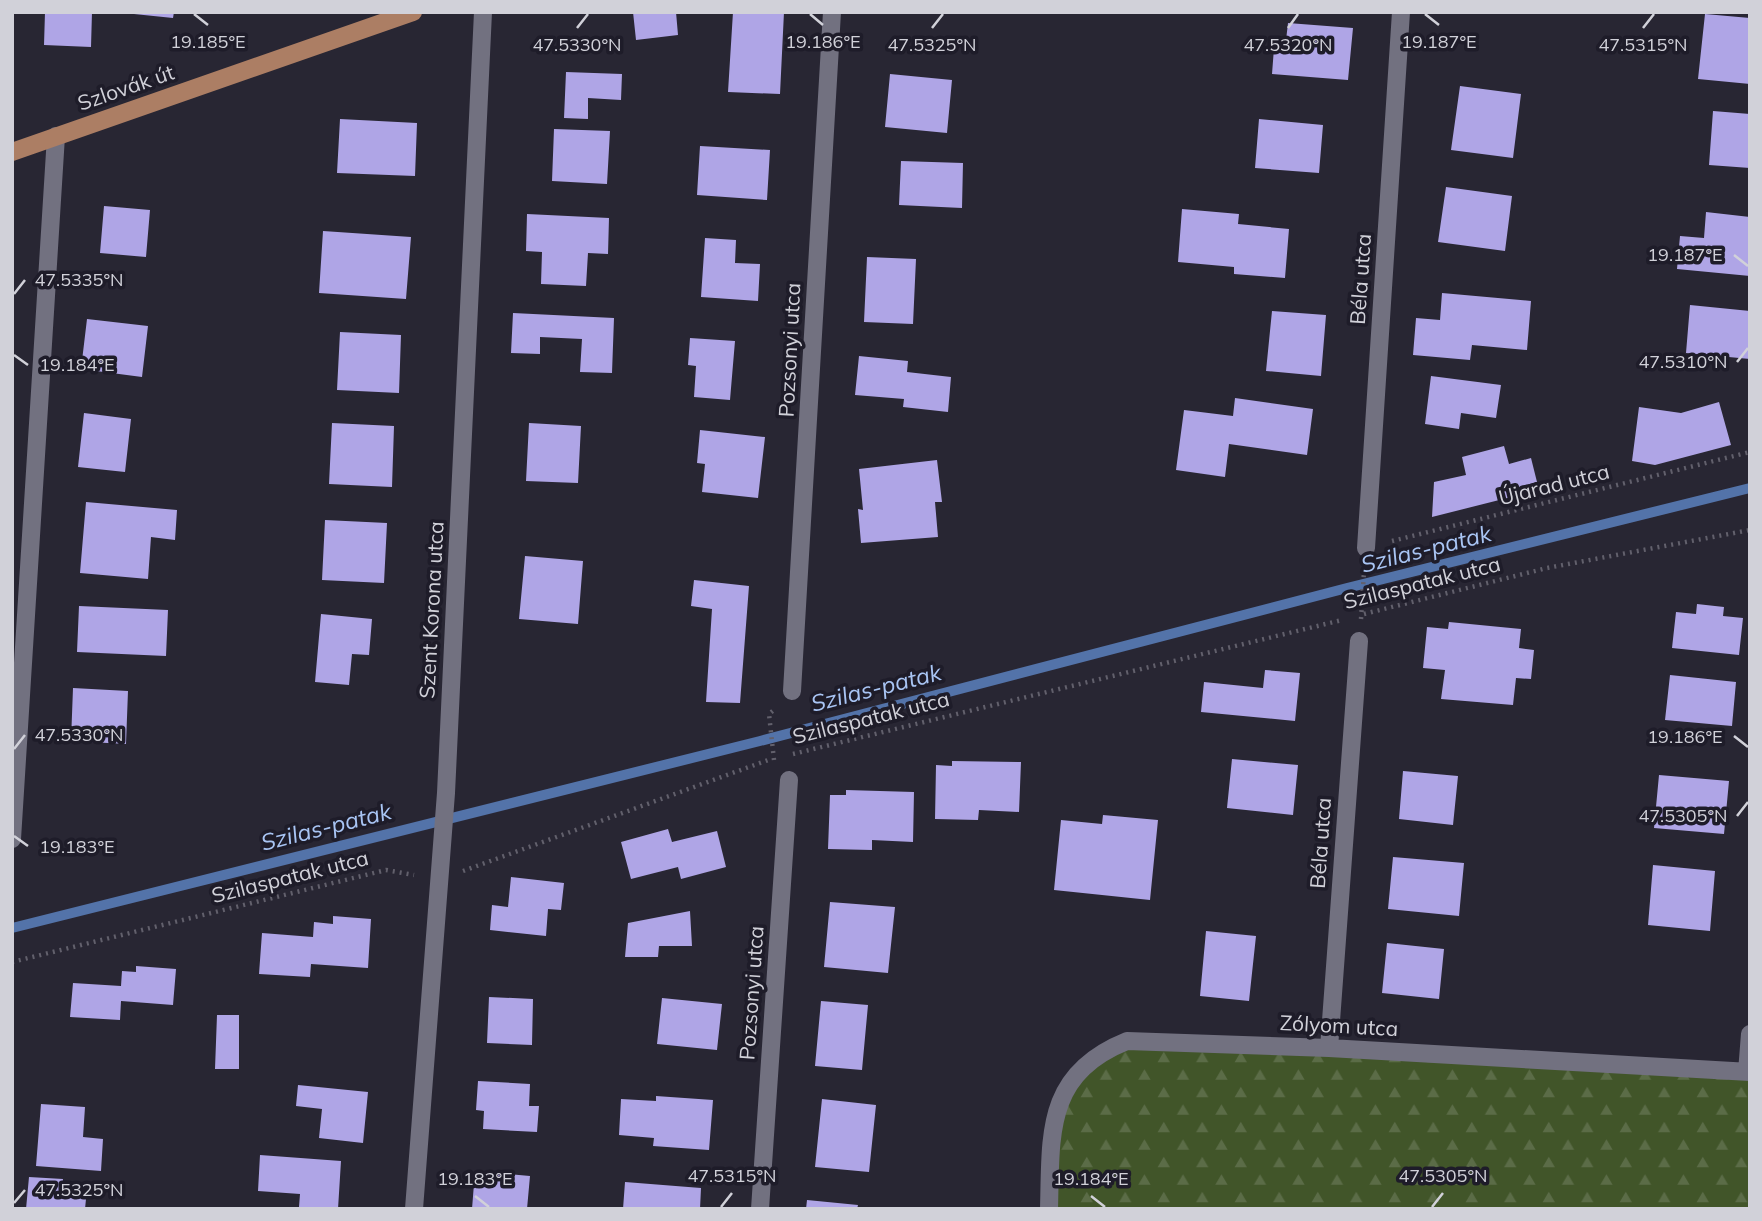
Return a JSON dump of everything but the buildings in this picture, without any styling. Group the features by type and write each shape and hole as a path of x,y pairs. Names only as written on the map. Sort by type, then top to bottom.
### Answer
{"main road":[{"name":"Szlovák út","path":"12,152 413,12"}],"street":[{"name":"Szent Korona utca","path":"414,1209 443,855 483,12"},
{"name":"Pozsonyi utca","path":"792,691 832,12"},
{"name":"Béla utca","path":"1366,548 1401,12"},
{"path":"12,839 56,136"},
{"name":"Béla utca","path":"1329,1048 1359,641"},
{"name":"Pozsonyi utca","path":"760,1209 789,780"},
{"path":"1748,1072 1750,1034"},
{"name":"Zólyom utca","path":"1049,1209 1053,1124 1061,1100 1070,1082 1086,1064 1104,1050 1127,1041 1329,1048 1748,1072"}],"path":[{"name":"Újarad utca","path":"1366,548 1750,452"},
{"name":"Szilaspatak utca","path":"12,962 386,870 441,879 773,759 1547,568 1750,530"},
{"path":"1361,615 1365,566"},
{"path":"769,714 773,759"}],"green space":[{"path":"1127,1041 1750,1072 1750,1209 1049,1209 1050,1150 1070,1082"}],"waterway":[{"name":"Szilas-patak","path":"12,928 760,741 1347,588 1750,488"}]}
